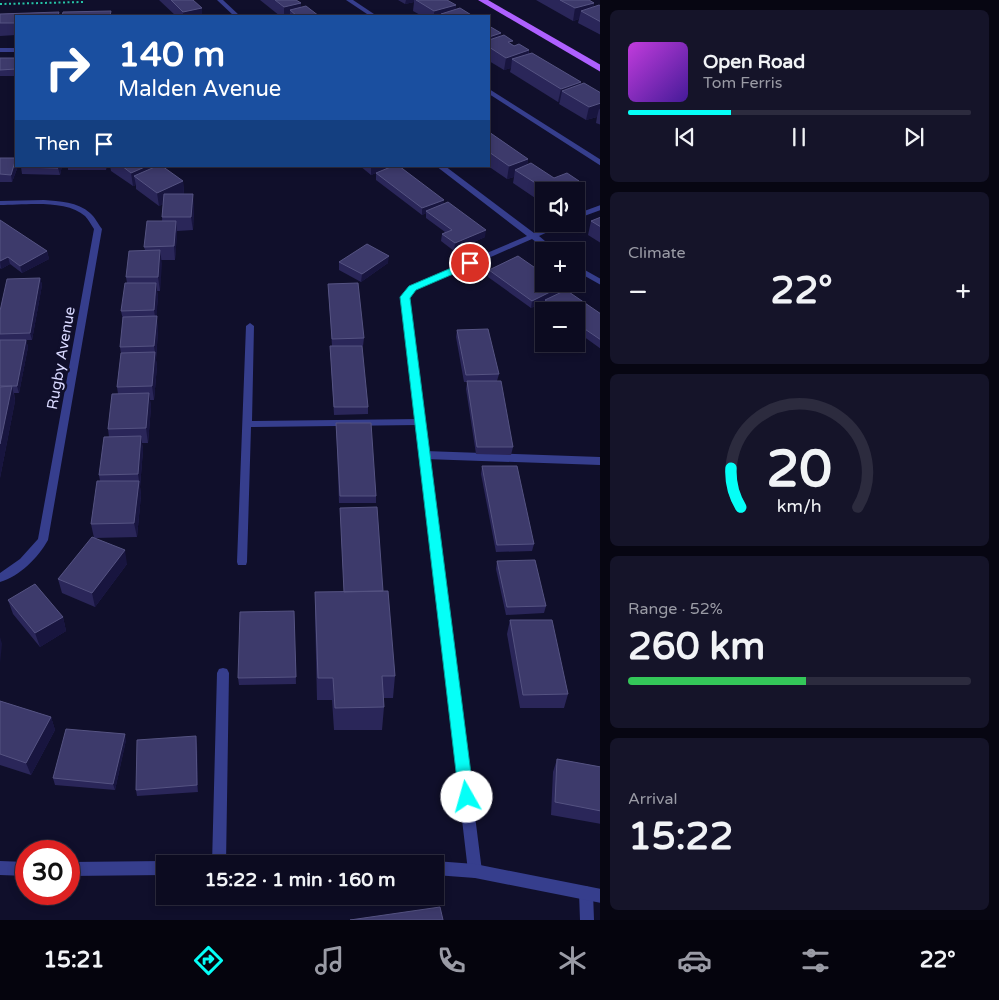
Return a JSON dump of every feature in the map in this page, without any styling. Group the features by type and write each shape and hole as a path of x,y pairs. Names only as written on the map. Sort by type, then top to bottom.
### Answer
{"main road":[{"path":"482,0 600,69"}],"street":[{"path":"220,0 236,15"},
{"path":"349,0 372,15"},
{"path":"0,50 15,50"},
{"path":"490,92 600,164"},
{"path":"441,167 540,242"},
{"name":"Rugby Avenue","path":"0,203 47,202 71,206 87,214 98,229 43,540 34,553 19,568 1,576"},
{"path":"585,213 600,207"},
{"path":"476,871 405,297 412,288 541,232"},
{"path":"585,273 600,283"},
{"path":"242,562 250,326"},
{"path":"248,424 419,422"},
{"path":"425,455 600,461"},
{"path":"218,855 223,674"},
{"path":"0,868 15,869"},
{"path":"80,869 156,868"},
{"path":"444,869 476,871 600,896"},
{"path":"586,894 587,920"}],"path":[{"path":"0,4 83,2"}],"building":[{"path":"171,0 193,0 202,8 183,12"},
{"path":"275,0 296,0 301,3 284,7"},
{"path":"416,0 447,0 456,5 434,11"},
{"path":"560,0 589,0 594,3 575,8"},
{"path":"306,6 318,15 296,15 290,10"},
{"path":"600,6 600,21 581,11"},
{"path":"460,8 471,15 443,15 441,14"},
{"path":"111,11 110,15 62,15 63,12"},
{"path":"59,12 58,15 15,15 15,23 0,23 0,14"},
{"path":"490,27 501,33 490,37"},
{"path":"504,35 513,41 508,42 514,46 519,44 529,50 506,58 490,48 490,40"},
{"path":"532,53 581,82 561,89 512,59"},
{"path":"0,58 15,58 15,69 0,70"},
{"path":"584,83 600,92 600,103 589,107 562,91"},
{"path":"490,133 528,159 509,166 490,153"},
{"path":"0,158 15,158 11,175 0,174"},
{"path":"531,163 554,178 567,173 579,181 535,183 515,170"},
{"path":"21,167 58,167 58,168"},
{"path":"123,167 145,167 131,173"},
{"path":"155,167 163,167 183,181 157,193 134,176"},
{"path":"391,167 400,167 444,200 422,208 376,173"},
{"path":"164,194 193,194 191,217 162,217"},
{"path":"448,202 486,230 455,243 442,234 452,230 426,211"},
{"path":"600,217 600,226 591,221"},
{"path":"0,220 47,251 20,266 8,257 0,261"},
{"path":"147,221 176,221 174,246 144,247"},
{"path":"367,244 389,256 362,274 339,262"},
{"path":"160,250 158,277 126,277 129,251"},
{"path":"518,256 535,268 535,292 550,292 532,301 489,270"},
{"path":"40,278 30,333 0,334 0,311 7,279"},
{"path":"125,283 156,283 154,310 121,311"},
{"path":"358,283 364,338 332,339 328,284"},
{"path":"562,292 569,292 584,302 548,302 545,300"},
{"path":"585,303 600,313 600,339 585,329"},
{"path":"157,316 154,346 120,347 123,317"},
{"path":"488,329 499,374 466,375 457,330"},
{"path":"0,340 26,340 17,386 0,386"},
{"path":"330,346 362,346 368,407 334,407"},
{"path":"155,352 152,386 117,387 121,353"},
{"path":"467,381 501,381 513,447 477,447"},
{"path":"12,386 0,444 0,387"},
{"path":"149,393 146,428 108,429 112,394"},
{"path":"336,423 371,423 376,496 340,496"},
{"path":"141,436 138,474 99,475 104,437"},
{"path":"482,466 517,466 534,544 497,545"},
{"path":"97,481 139,481 134,523 91,524"},
{"path":"377,507 383,591 344,592 340,508"},
{"path":"92,537 125,550 92,593 58,579"},
{"path":"535,560 546,606 507,607 497,561"},
{"path":"35,584 63,617 35,633 8,600"},
{"path":"388,591 395,676 382,676 384,707 335,708 333,678 318,678 315,592"},
{"path":"294,611 296,677 238,678 240,612"},
{"path":"510,620 552,620 568,694 523,695"},
{"path":"0,701 51,717 26,763 0,754"},
{"path":"66,729 125,734 113,784 53,778"},
{"path":"196,736 197,785 136,790 137,740"},
{"path":"557,759 600,767 600,811 555,802"},
{"path":"440,907 443,920 350,920"}],"route":[{"path":"467,797 405,297 412,288 470,263"}]}
